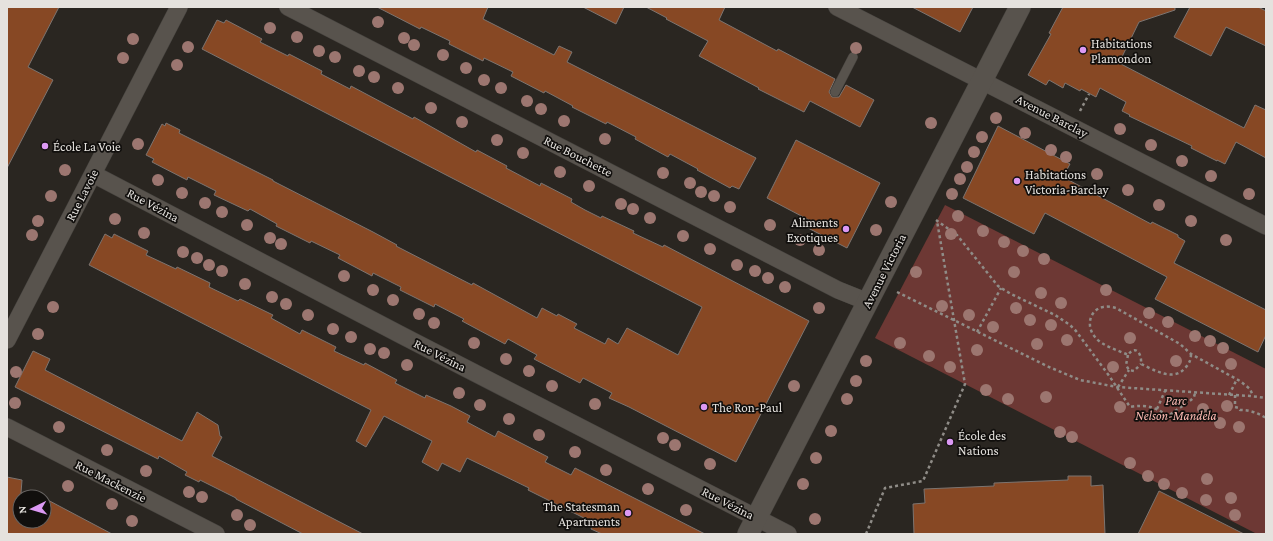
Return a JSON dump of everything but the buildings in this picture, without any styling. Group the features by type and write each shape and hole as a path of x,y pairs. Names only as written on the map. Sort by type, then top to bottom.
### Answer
{"street":[{"name":"Rue Lavoie","path":"7,340 179,7"},
{"name":"Rue Bouchette","path":"288,7 838,290 868,302"},
{"name":"Avenue Barclay","path":"837,7 1266,226"},
{"name":"Avenue Victoria","path":"752,526 1020,7"},
{"name":"Rue Vézina","path":"93,174 403,336 752,526 788,534"},
{"name":"Rue Mackenzie","path":"7,427 216,534"}],"lane":[{"path":"835,92 853,57"}],"path":[{"path":"1078,114 1089,94"},
{"path":"866,534 885,488 923,481 965,384 936,220 957,235 1001,288 1070,324 1130,407 1142,405 1156,409 1168,416 1191,400 1195,393"},
{"path":"977,332 1001,288"},
{"path":"897,292 1064,374 1094,384 1164,391 1266,398"},
{"path":"1128,355 1100,342 1092,333 1090,321 1095,312 1099,309 1104,307 1116,308 1180,344 1191,354 1237,379 1250,389 1253,396"},
{"path":"1132,351 1140,351 1142,358 1141,364 1134,371 1129,370 1126,365 1128,355 1132,351"},
{"path":"1141,364 1166,374 1177,374 1184,370 1189,364 1191,354"},
{"path":"1117,387 1129,370"},
{"path":"1229,395 1237,379"},
{"path":"1156,409 1164,391"},
{"path":"1235,395 1235,407 1239,408 1240,410 1246,410 1259,414 1266,418"}],"green space":[{"name":"Parc Nelson-Mandela","path":"945,205 1266,369 1266,534 1257,534 875,338"}],"place":[{"name":"Habitations Plamondon","path":"1083,50"},
{"name":"École La Voie","path":"45,146"},
{"name":"Habitations Victoria-Barclay","path":"1017,181"},
{"name":"Aliments Exotiques","path":"846,229"},
{"name":"The Ron-Paul","path":"704,407"},
{"name":"École des Nations","path":"950,442"},
{"name":"The Statesman Apartments","path":"628,513"}]}
